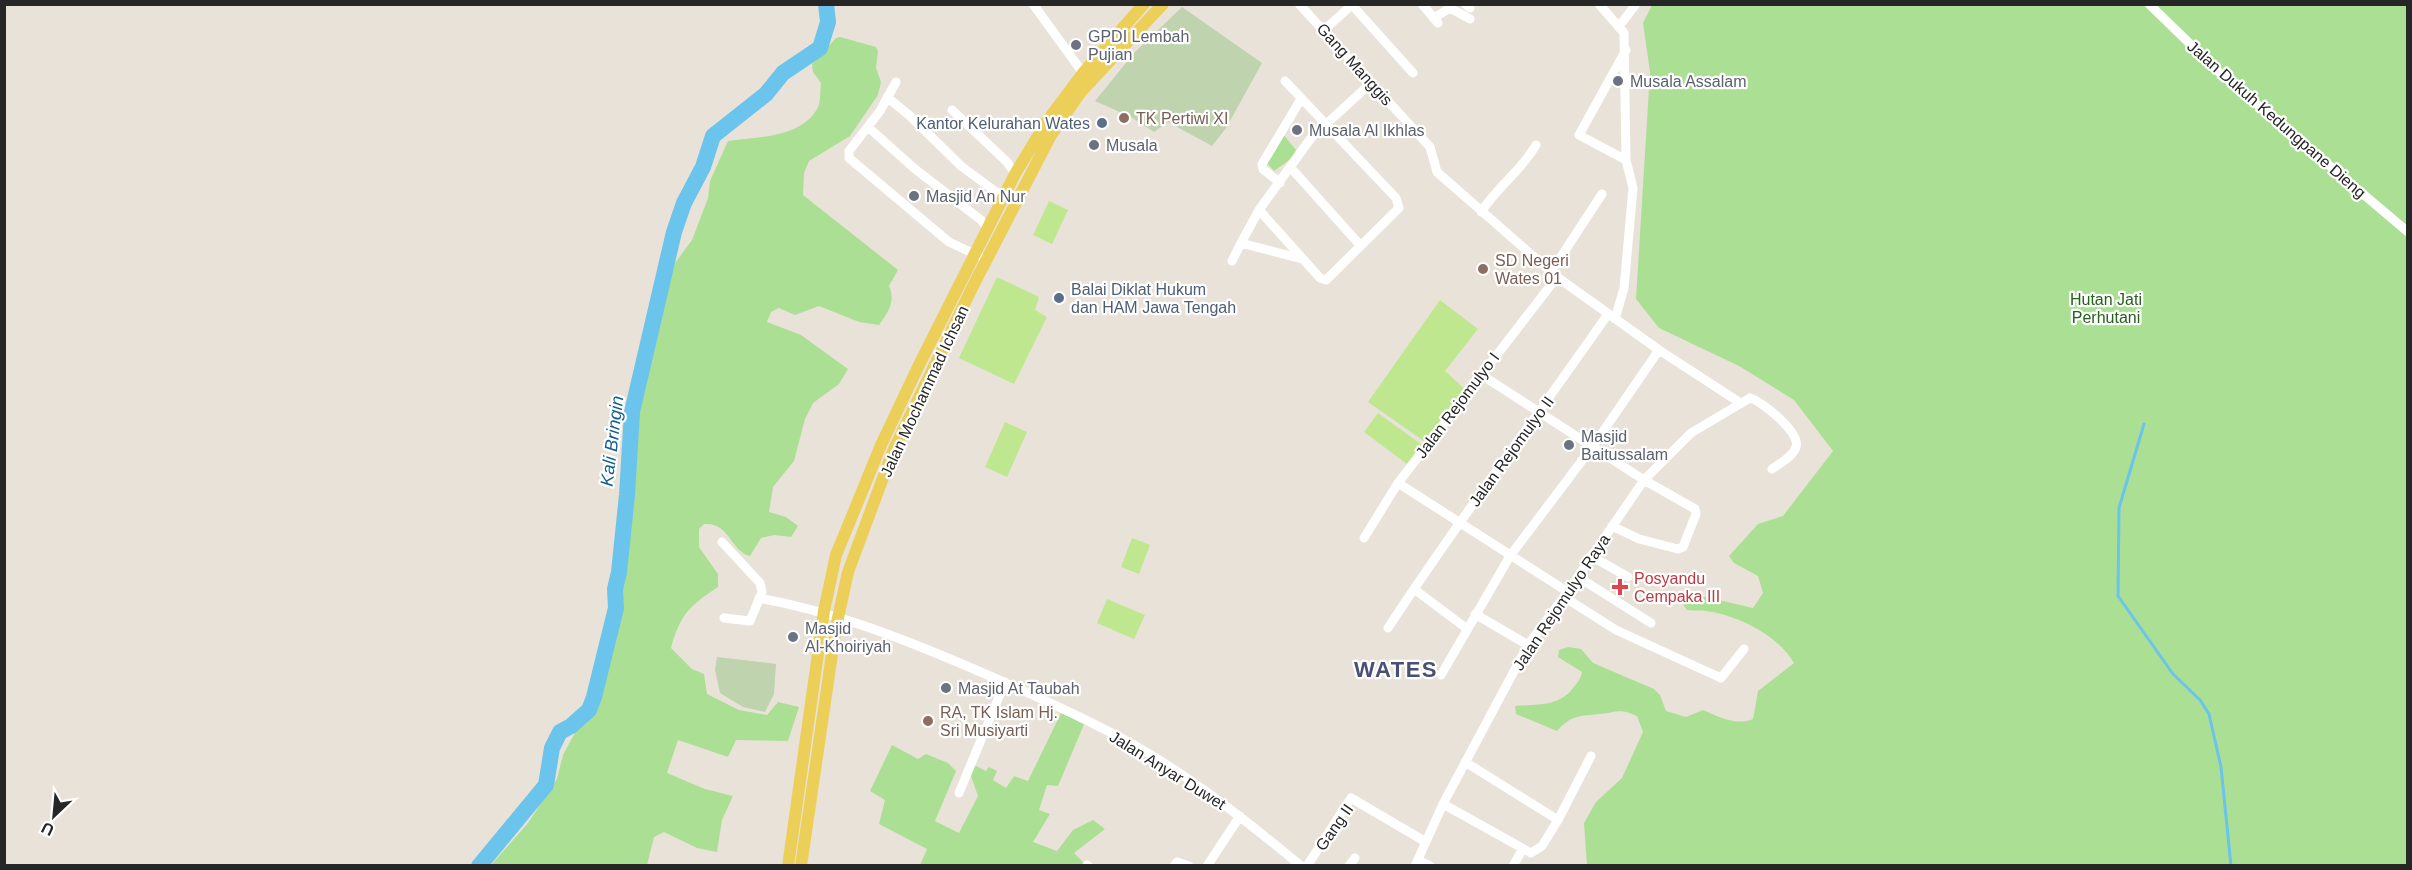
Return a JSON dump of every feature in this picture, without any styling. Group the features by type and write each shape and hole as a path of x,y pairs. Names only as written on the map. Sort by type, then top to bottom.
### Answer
{"main road":[{"name":"Jalan Mochammad Ichsan","path":"788,866 824,611 836,555 881,445 1015,174 1047,121 1083,73 1144,4"},
{"name":"Jalan Mochammad Ichsan","path":"801,866 838,616 848,572 894,451 987,258 1051,135 1080,93 1163,4"},
{"path":"1111,39 1121,48"}],"street":[{"path":"1033,4 1083,73"},
{"name":"Gang Manggis","path":"1299,4 1430,147 1437,172 1481,212 1554,274 1612,317 1739,402"},
{"path":"1422,4 1436,20 1450,8 1470,19"},
{"path":"1599,4 1620,25 1636,4"},
{"name":"Jalan Dukuh Kedungpane Dieng","path":"2149,4 2221,74 2408,232"},
{"path":"1324,30 1352,5 1413,73"},
{"name":"Jalan Rejomulyo II","path":"1388,628 1459,522 1612,317 1624,288 1633,188 1626,160 1626,50 1624,33 1620,25"},
{"path":"1626,50 1579,135 1626,160"},
{"path":"1259,210 1304,260 1326,280 1360,245 1397,213 1400,204 1285,81"},
{"path":"896,82 868,127 849,151 849,158 949,242 987,258"},
{"path":"1232,261 1259,210 1311,138 1371,83"},
{"path":"886,98 910,116 961,166 1003,197"},
{"path":"1280,183 1263,169 1262,165 1301,99"},
{"path":"952,110 1007,162 1015,174"},
{"path":"868,127 915,169 981,220 988,229"},
{"path":"1481,212 1502,183 1524,163 1536,145"},
{"path":"1291,168 1360,245"},
{"name":"Jalan Rejomulyo I","path":"1364,538 1398,483 1554,274 1602,195"},
{"path":"1241,243 1304,260"},
{"path":"1441,675 1466,628 1510,556 1593,446 1659,350"},
{"path":"1480,374 1644,480 1695,509 1683,546 1672,549 1639,539 1612,526"},
{"path":"1739,402 1750,398 1767,406 1796,436 1797,444 1791,456 1772,469"},
{"name":"Jalan Rejomulyo Raya","path":"1416,862 1443,804 1528,645 1566,595 1644,480 1691,433 1739,402"},
{"path":"1398,483 1510,556 1616,630 1721,678 1744,650"},
{"path":"722,542 760,583 759,598 750,621 723,618"},
{"path":"1591,556 1628,577"},
{"path":"1578,577 1651,623"},
{"path":"1414,589 1466,628"},
{"name":"Jalan Anyar Duwet","path":"759,598 838,616 1005,682 1123,738 1240,816 1301,866"},
{"path":"1475,614 1528,645"},
{"path":"958,793 1005,682"},
{"path":"1443,804 1522,850 1537,851 1558,820 1592,756"},
{"path":"1465,762 1558,820"},
{"name":"Gang II","path":"1307,866 1351,798 1426,842"},
{"path":"1207,866 1240,816"},
{"path":"1513,866 1522,850"},
{"path":"1174,866 1177,862 1189,866"},
{"path":"1416,862 1430,866"}],"green space":[{"name":"Hutan Jati Perhutani","path":"1652,5 2407,5 2407,865 1587,865 1584,823 1596,802 1622,778 1643,732 1637,716 1618,711 1581,716 1571,719 1557,731 1516,714 1515,706 1554,702 1573,688 1582,672 1558,657 1559,650 1568,647 1581,649 1593,663 1654,689 1660,695 1666,711 1686,717 1703,710 1734,721 1753,719 1758,691 1794,663 1778,644 1756,628 1718,613 1687,610 1681,601 1697,595 1753,608 1763,593 1758,576 1734,563 1729,556 1758,524 1783,516 1833,451 1794,400 1739,366 1659,328 1636,299 1650,72 1643,23"},
{"path":"1182,7 1262,63 1226,128 1212,146 1168,122 1154,132 1131,117 1095,101 1134,53"},
{"path":"840,37 876,47 878,51 876,68 881,82 878,95 850,136 809,161 804,173 803,195 898,270 889,286 892,297 890,307 879,325 859,322 819,306 795,315 779,308 771,312 767,322 801,335 848,369 839,384 813,403 805,419 794,461 773,487 769,512 786,517 798,526 791,537 774,535 761,538 750,556 738,549 719,527 704,524 699,529 699,547 718,574 718,587 687,612 678,627 671,648 692,669 704,674 707,694 739,710 767,715 778,702 799,707 788,741 736,740 728,757 678,740 667,773 705,789 733,796 722,820 717,852 697,848 664,832 654,837 647,865 491,865 528,823 557,779 563,755 577,729 591,718 598,708 608,649 621,601 630,534 636,429 654,329 675,263 692,240 708,198 710,181 728,141 778,134 802,125 811,117 819,104 821,83 813,72 812,64 836,38"},
{"path":"1283,134 1296,150 1292,158 1274,171 1266,162"},
{"path":"1049,201 1068,210 1052,244 1033,235"},
{"path":"997,277 1039,297 1035,310 1047,317 1014,384 959,358"},
{"path":"1440,300 1478,329 1445,371 1467,391 1428,444 1368,402"},
{"path":"1378,413 1425,447 1411,467 1364,432"},
{"path":"1005,422 1027,432 1007,477 985,467"},
{"path":"1132,538 1150,545 1139,574 1121,567"},
{"path":"1107,599 1145,615 1134,639 1097,623"},
{"path":"717,657 776,664 774,694 765,712 743,707 720,693 715,670"},
{"path":"1062,711 1085,722 1058,786 1047,785 1039,810 1050,814 1033,842 1057,851 1073,830 1093,820 1105,829 1074,853 1086,865 920,865 927,849 879,824 885,800 870,791 892,745 918,759 926,754 948,763 956,771 935,821 959,833 978,796 971,776 974,765 986,771 989,767 997,771 993,780 1006,788 1014,776 1028,781"}],"waterway":[{"name":"Kali Bringin","path":"479,866 546,785 552,748 560,732 571,726 589,710 594,697 616,608 615,589 619,572 627,495 632,412 674,232 684,203 703,167 713,136 766,94 783,73 820,48 828,22 826,4"},
{"path":"2144,424 2119,508 2118,596 2173,674 2200,700 2209,714 2221,767 2231,866"}],"place":[{"name":"GPDI Lembah Pujian","path":"1076,45"},
{"name":"Musala Assalam","path":"1618,81"},
{"name":"TK Pertiwi XI","path":"1124,118"},
{"name":"Kantor Kelurahan Wates","path":"1102,123"},
{"name":"Musala Al Ikhlas","path":"1297,130"},
{"name":"Musala","path":"1094,145"},
{"name":"Masjid An Nur","path":"914,196"},
{"name":"SD Negeri Wates 01","path":"1483,269"},
{"name":"Balai Diklat Hukum dan HAM Jawa Tengah","path":"1059,298"},
{"name":"Masjid Baitussalam","path":"1569,445"},
{"name":"Posyandu Cempaka III","path":"1620,587"},
{"name":"Masjid Al-Khoiriyah","path":"793,637"},
{"name":"Masjid At Taubah","path":"946,688"},
{"name":"RA, TK Islam Hj. Sri Musiyarti","path":"928,721"}],"district":[{"name":"WATES","path":"1396,669"}]}
